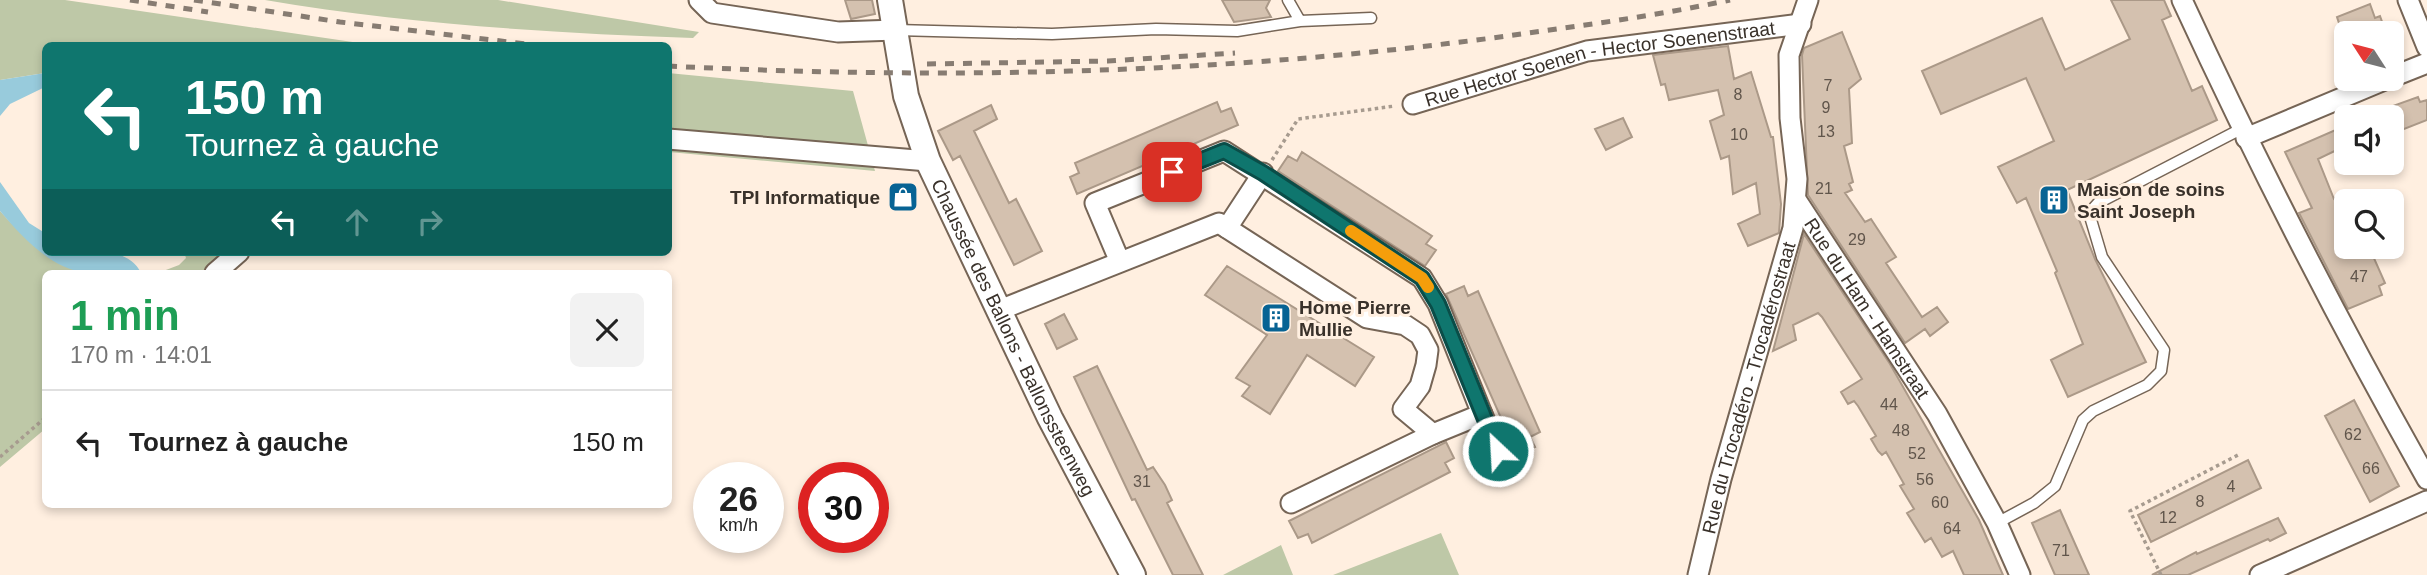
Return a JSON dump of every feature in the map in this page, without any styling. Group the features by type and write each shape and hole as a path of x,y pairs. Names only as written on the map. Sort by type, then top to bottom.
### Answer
{"street":[{"path":"699,0 712,13 775,23 838,32 895,30"},
{"name":"Chaussée des Ballons - Ballonssteenweg","path":"890,0 906,96 928,161 997,311 1133,575"},
{"name":"Rue du Ham - Hamstraat","path":"1808,0 1789,55 1797,201 1937,414 1997,523 2020,575"},
{"path":"2182,0 2243,134 2427,479"},
{"path":"2408,0 2427,47"},
{"name":"Rue Hector Soenen - Hector Soenenstraat","path":"1413,104 1587,51 1801,24"},
{"path":"2404,72 2427,63"},
{"path":"2243,134 2356,91"},
{"path":"672,139 928,161"},
{"path":"1120,262 1095,203 1224,151 1263,173 1422,278 1438,304 1498,451"},
{"path":"1227,228 1263,173"},
{"name":"Rue du Trocadéro - Trocadérostraat","path":"1698,575 1721,479 1793,228 1797,201"},
{"path":"997,311 1219,223 1367,318 1405,325 1420,335 1428,349 1426,365 1420,386 1403,410 1433,434"},
{"path":"218,270 234,256"},
{"path":"1291,503 1433,434 1482,414"},
{"path":"2260,575 2427,502"}],"lane":[{"path":"1288,0 1300,21"},
{"path":"895,30 1052,34 1156,29 1237,32 1300,21 1371,18"},
{"path":"1997,523 2034,503 2055,486 2083,420 2093,411 2147,385 2161,371 2164,350 2102,257 2089,213 2098,203 2243,134"}],"path":[{"name":"Rue Hector Soenen - Hector Soenenstraat","path":"1263,173 1298,119 1413,104"},
{"path":"0,457 42,420"},
{"path":"2161,575 2130,511 2240,454"}],"green space":[{"path":"0,0 65,0 352,42 42,42 42,73 0,80"},
{"path":"265,0 498,0 699,32 693,38 532,30 371,15"},
{"path":"672,73 853,91 875,171 672,152"},
{"path":"0,211 42,251 42,256 51,256 77,270 42,270 42,432 0,467"},
{"path":"185,256 247,256 231,270 166,270 179,265"},
{"path":"1441,533 1459,575 1333,575"},
{"path":"1281,545 1293,575 1223,575"}],"water":[{"path":"42,73 42,88 10,104 0,116 0,80"},
{"path":"0,182 29,223 42,231 42,253 27,241 0,211"},
{"path":"46,256 121,256 134,263 139,270 73,270"}],"building":[{"path":"845,0 872,0 875,14 851,19"},
{"path":"1222,0 1270,0 1266,8 1271,17 1234,22"},
{"name":"Maison de soins Saint Joseph","path":"2111,0 2164,0 2171,16 2162,20 2192,91 2202,86 2217,120 2067,190 2095,259 2146,362 2068,397 2051,360 2083,344 2055,273 2057,271 2026,198 2017,203 1998,167 2054,141 2026,78 1941,114 1922,71 2042,18 2065,70 2130,39"},
{"path":"2370,4 2375,18 2380,16 2382,21 2338,21 2337,17"},
{"path":"1842,32 1861,79 1849,89 1852,143 1844,146 1853,182 1849,184 1852,190 1845,193 1865,222 1871,219 1896,257 1886,263 1922,317 1937,307 1948,322 1930,336 1925,329 1905,343 1808,195 1802,55 1804,48"},
{"path":"1728,46 1734,79 1751,72 1773,137 1781,204 1779,233 1748,246 1738,224 1760,214 1756,183 1733,194 1729,156 1721,159 1710,121 1724,115 1718,90 1669,100 1665,84 1661,85 1653,55"},
{"path":"2418,97 2420,102 2427,100 2427,120 2404,129 2404,105 2396,105"},
{"path":"1217,102 1221,112 1231,108 1238,125 1077,194 1070,177 1079,173 1075,163"},
{"path":"991,105 997,119 974,131 1009,203 1016,199 1042,251 1014,265 960,156 953,160 938,131"},
{"path":"1623,118 1632,137 1606,150 1595,129"},
{"path":"2334,131 2334,151 2318,159 2334,199 2334,259 2374,259 2385,283 2379,286 2382,295 2348,309 2299,213 2312,208 2285,152"},
{"path":"1302,152 1432,236 1426,244 1436,250 1425,266 1278,171 1288,156 1297,161"},
{"path":"1804,234 1890,364 1979,520 2003,575 1964,575 1953,551 1942,557 1931,538 1925,542 1907,513 1914,509 1900,486 1904,484 1886,452 1882,455 1878,451 1871,439 1876,436 1858,406 1854,401 1848,404 1841,392 1862,379 1818,313 1793,325 1796,340 1773,351"},
{"name":"Home Pierre Mullie","path":"1227,266 1374,357 1355,386 1307,355 1270,414 1242,396 1250,386 1236,378 1267,335 1205,295"},
{"path":"1464,286 1468,296 1478,291 1540,432 1530,437 1535,447 1517,454 1446,294"},
{"path":"1064,314 1077,339 1057,349 1045,324"},
{"path":"1097,366 1147,470 1153,467 1165,485 1172,500 1167,503 1203,575 1173,575 1135,499 1132,500 1074,377"},
{"path":"2354,400 2399,486 2370,502 2325,416"},
{"path":"1446,442 1454,458 1445,463 1450,472 1312,543 1308,534 1298,538 1289,521"},
{"path":"2248,460 2261,488 2151,542 2138,515"},
{"path":"2060,510 2089,575 2055,575 2032,523"},
{"path":"2278,518 2286,533 2270,541 2268,539 2188,575 2152,575 2196,552 2197,554"}],"railway":[{"path":"130,0 208,12"},
{"path":"194,0 340,22 509,42"},
{"path":"672,66 875,73 978,73 1081,71 1286,60 1492,38 1641,17 1730,0"},
{"path":"927,64 1108,61 1235,53"}],"slow traffic":[{"path":"1351,231 1422,278 1428,287"}],"place":[{"name":"TPI Informatique","path":"903,197"},
{"name":"Maison de soins Saint Joseph","path":"2054,200"},
{"name":"Home Pierre Mullie","path":"1276,318"}],"route":[{"path":"1172,172 1224,151 1263,173 1422,278 1438,304 1498,451"}]}
